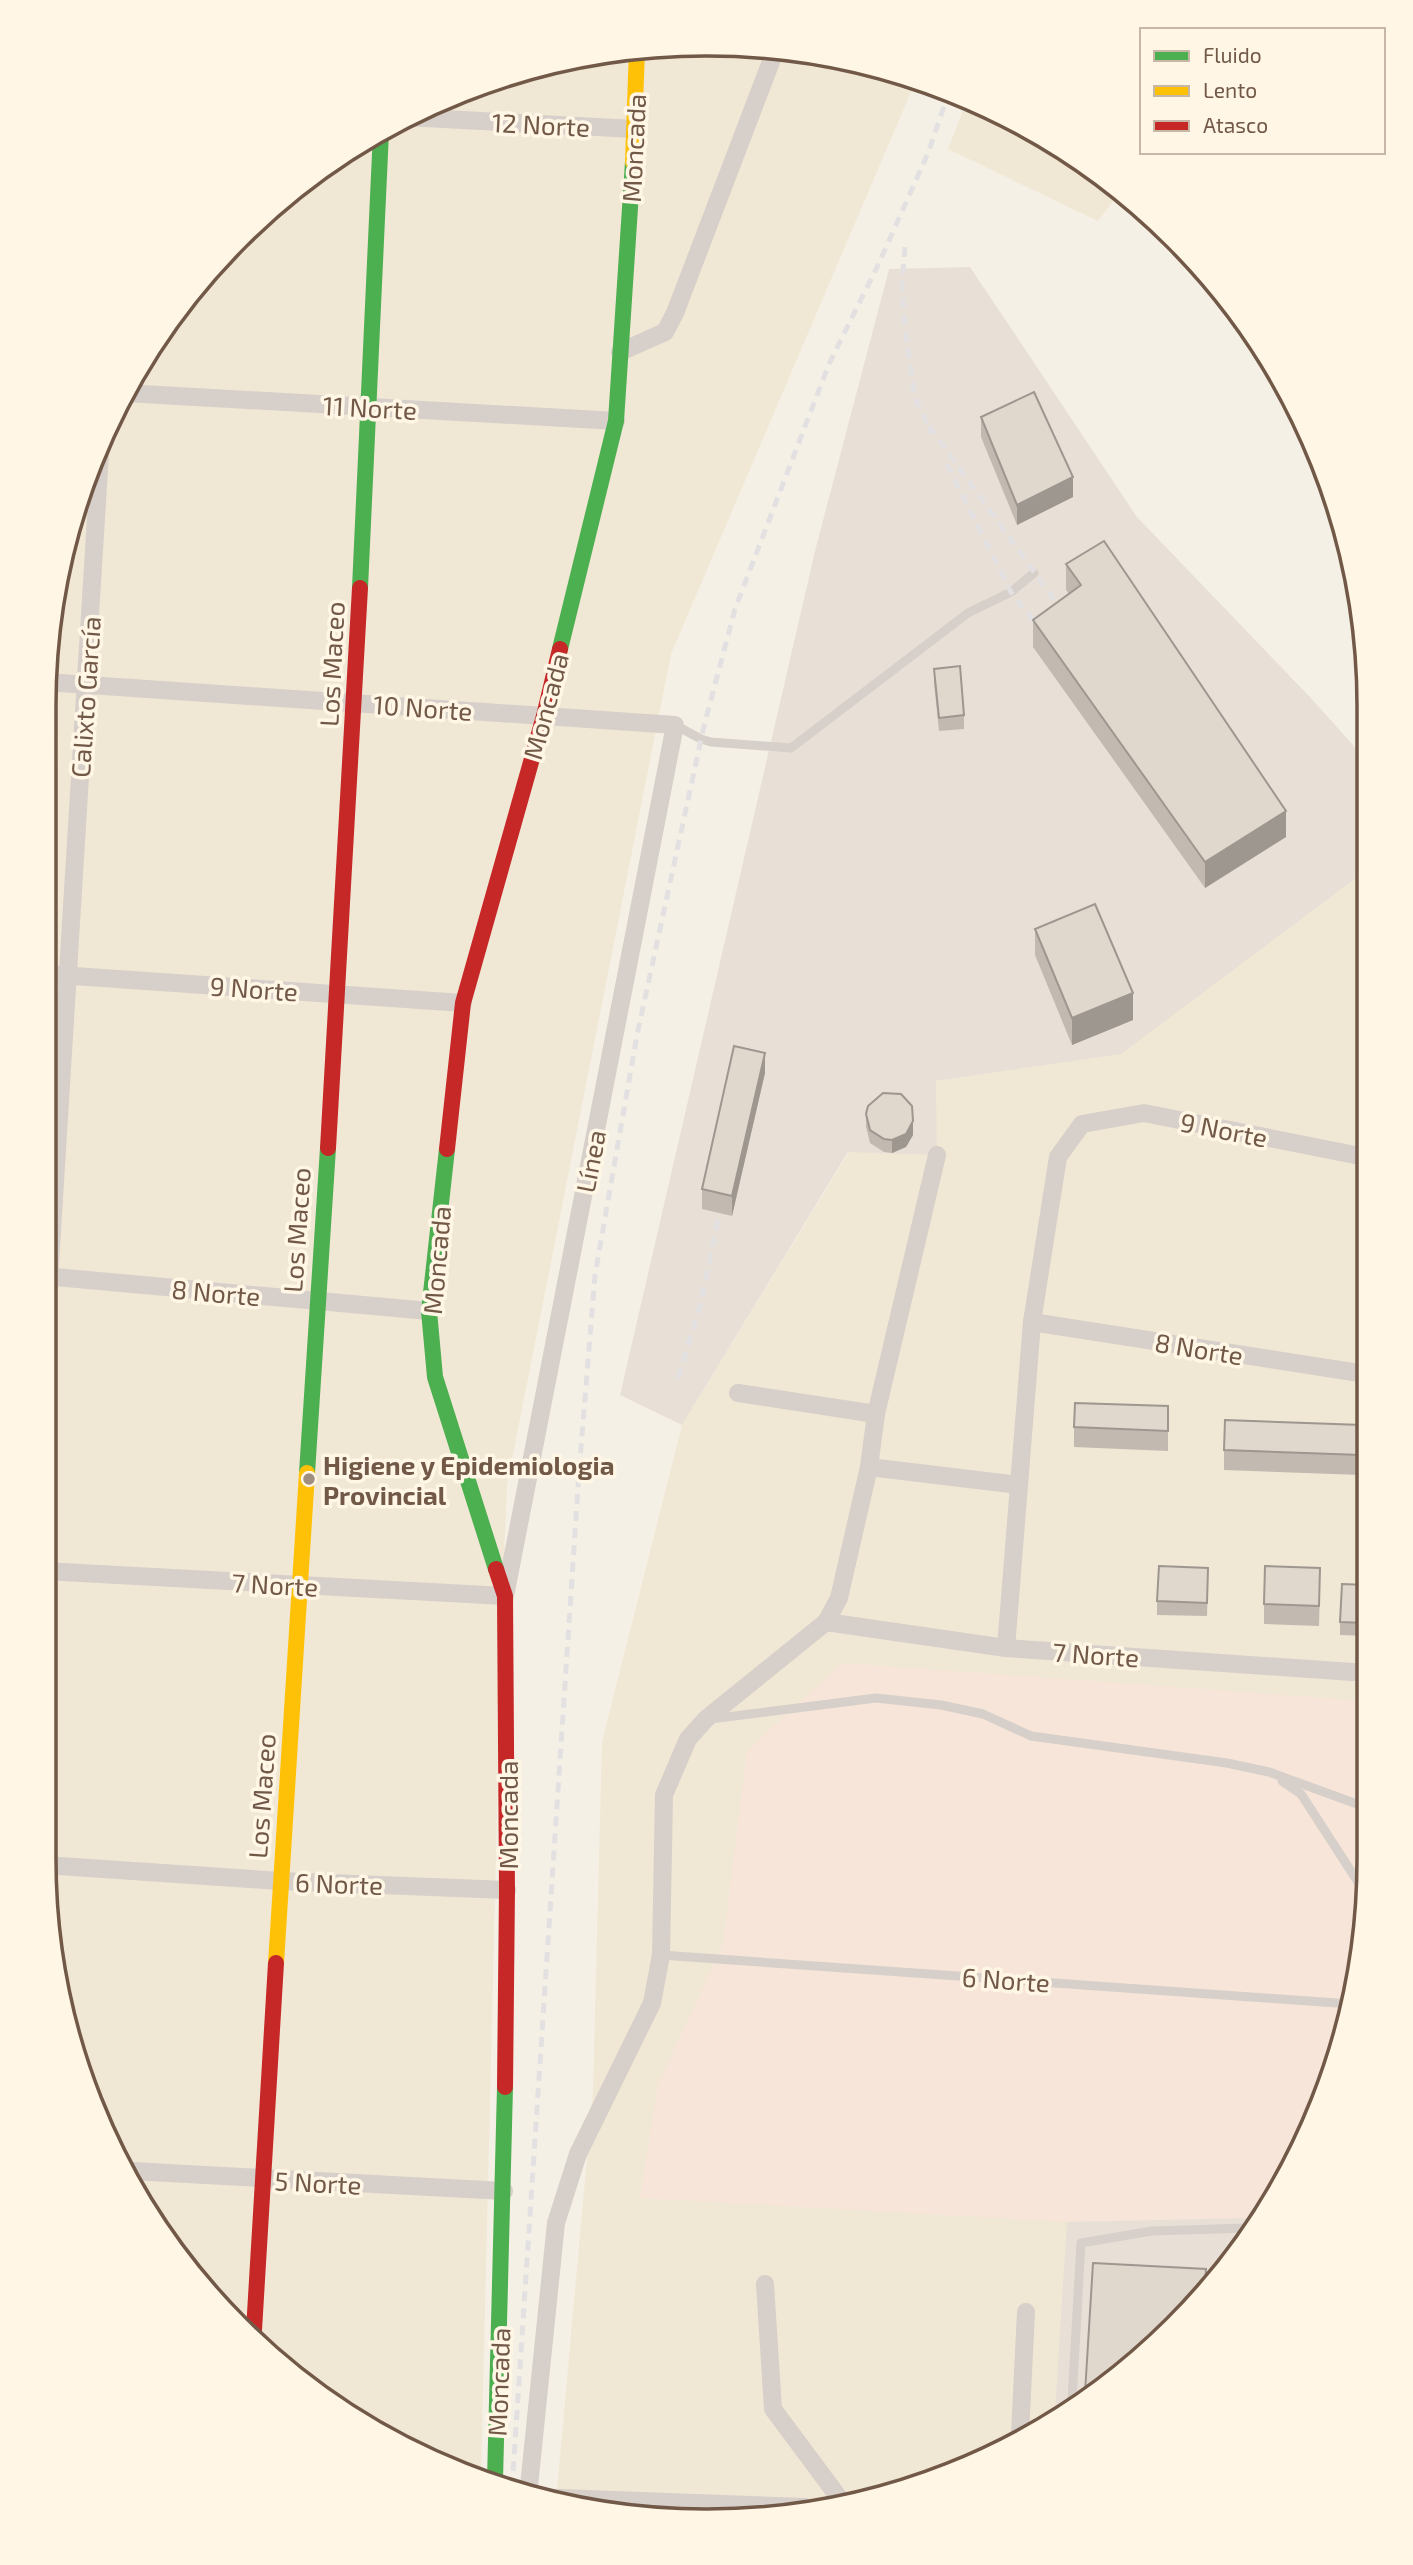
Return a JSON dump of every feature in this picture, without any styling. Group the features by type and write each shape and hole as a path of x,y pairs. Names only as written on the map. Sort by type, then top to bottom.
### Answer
{"street":[{"name":"Moncada","path":"495,2473 504,2191 507,1890 505,1596 435,1377 429,1311 463,1003 544,716 615,421 635,129 637,60"},
{"path":"620,352 664,332 675,313 772,60"},
{"name":"12 Norte","path":"430,118 635,129"},
{"name":"Los Maceo","path":"254,2325 279,1881 301,1585 354,703 380,143"},
{"name":"11 Norte","path":"136,394 615,421"},
{"name":"Calixto García","path":"56,1148 99,477"},
{"name":"10 Norte","path":"57,683 676,725"},
{"name":"Línea","path":"505,1596 676,725"},
{"name":"9 Norte","path":"56,974 463,1003"},
{"name":"9 Norte","path":"1032,1322 1058,1157 1082,1124 1144,1114 1357,1155"},
{"path":"826,1622 839,1598 869,1467 876,1414 937,1155"},
{"name":"8 Norte","path":"56,1278 429,1311"},
{"path":"1006,1648 1032,1322"},
{"name":"8 Norte","path":"1032,1322 1357,1373"},
{"path":"738,1393 876,1414"},
{"path":"869,1467 1019,1485"},
{"name":"7 Norte","path":"56,1572 505,1596"},
{"name":"Moncada","path":"531,2485 556,2223 578,2154 652,2003 661,1955 664,1794 688,1739 706,1720 826,1622"},
{"name":"7 Norte","path":"826,1622 1006,1648 1357,1672"},
{"name":"6 Norte","path":"56,1866 279,1881 507,1890"},
{"name":"5 Norte","path":"136,2171 504,2191"},
{"path":"765,2284 774,2409 838,2496"},
{"path":"1020,2428 1026,2312"},
{"path":"611,2501 720,2509"}],"lane":[{"path":"676,725 710,742 791,748 968,613 1012,592 1034,573"},
{"path":"706,1720 876,1699 941,1705 983,1714 1031,1736 1227,1763 1269,1772 1357,1804"},
{"path":"1269,1772 1301,1794 1356,1880"},
{"name":"6 Norte","path":"661,1955 1341,2003"},
{"path":"1072,2396 1081,2243 1152,2231 1241,2228"}],"shaded area":[{"path":"706,56 749,57 833,68 912,90 671,654 507,1485 481,2468 419,2442 345,2399 278,2348 217,2287 166,2220 123,2146 91,2068 68,1985 57,1901 56,1858 56,706 57,664 68,580 78,538 106,458 143,381 166,345 217,278 247,247 278,217 345,166 381,143 458,106 538,78 580,68 664,57"},
{"path":"963,110 1032,143 1114,200 1098,221 948,149"},
{"path":"970,267 1137,517 1357,749 1357,877 1121,1054 936,1081 937,1155 848,1152 682,1425 620,1395 815,551 889,269"},
{"path":"1357,877 1356,1901 1345,1985 1335,2027 1307,2107 1270,2184 1223,2254 1196,2287 1135,2348 1102,2375 1032,2422 994,2442 916,2474 875,2487 833,2497 749,2508 664,2508 557,2491 593,2091 602,1742 682,1425 849,1152 936,1081 1121,1053"},
{"path":"842,1663 1357,1700 1356,1901 1345,1985 1335,2027 1307,2107 1270,2184 1248,2218 1067,2222 640,2198 658,2085 723,1944 747,1751"},
{"path":"1248,2218 1196,2287 1166,2318 1102,2375 1055,2407 1067,2222"}],"building":[{"path":"1034,392 1073,477 1017,505 981,417"},
{"path":"1104,541 1286,811 1205,862 1033,620 1081,585 1066,564"},
{"path":"960,666 964,715 939,718 934,669"},
{"path":"1095,904 1133,993 1072,1018 1035,929"},
{"path":"734,1046 765,1053 732,1196 702,1189"},
{"path":"883,1093 901,1094 912,1106 913,1121 906,1134 892,1140 884,1139 870,1130 866,1114 868,1106"},
{"path":"1075,1403 1168,1406 1168,1431 1074,1427"},
{"path":"1225,1420 1357,1425 1357,1455 1224,1450"},
{"path":"1159,1566 1208,1568 1207,1603 1157,1601"},
{"path":"1265,1566 1320,1568 1319,1606 1264,1604"},
{"path":"1342,1584 1357,1585 1357,1623 1340,1622"},
{"path":"1093,2263 1206,2269 1206,2275 1166,2318 1135,2348 1085,2387"}],"railway":[{"path":"513,2479 579,1472 595,1275 637,1035 704,726 735,609 829,364 879,263 928,153 945,102"},
{"path":"905,247 902,283 905,329 915,398 932,433"},
{"path":"929,426 1068,619"},
{"path":"947,464 1011,592 1044,634"},
{"path":"678,1378 701,1302 723,1195"}],"traffic: fast":[{"path":"360,588 380,143"},
{"path":"560,649 616,421 633,162"},
{"path":"307,1473 328,1148"},
{"path":"447,1149 429,1311 435,1377 496,1569"},
{"path":"495,2473 505,2087"}],"traffic: slow":[{"path":"633,162 637,60"},
{"path":"276,1963 307,1473"}],"traffic: jam":[{"path":"328,1148 360,588"},
{"path":"447,1149 463,1003 544,716 560,649"},
{"path":"496,1569 505,1596 505,2087"},
{"path":"254,2325 276,1963"}],"place":[{"name":"Higiene y Epidemiologia Provincial","path":"309,1479"}]}
